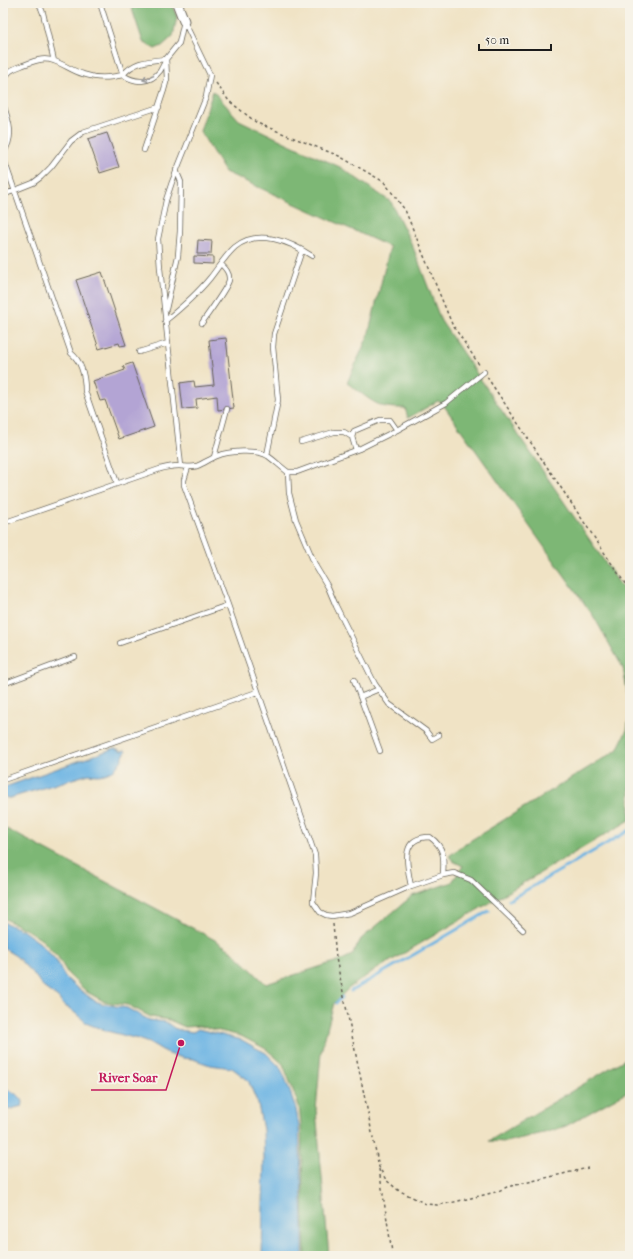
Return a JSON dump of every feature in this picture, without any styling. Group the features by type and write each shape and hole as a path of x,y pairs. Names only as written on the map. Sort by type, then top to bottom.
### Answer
{"street":[{"path":"177,3 184,21"}],"lane":[{"path":"39,3 43,13 54,61"},
{"path":"100,3 122,75 130,80 146,81 154,77 160,71 166,59 179,44 184,21"},
{"path":"181,466 165,321 158,239 166,200 176,170 206,97 210,75 184,21"},
{"path":"3,80 7,73 13,69 40,59 54,61 82,74 105,78 122,75 128,68 145,61 166,59"},
{"path":"144,150 167,79 166,59"},
{"path":"3,104 9,121 11,133 9,144 3,154"},
{"path":"3,195 33,183 42,177 71,141 83,132 159,106"},
{"path":"3,157 71,353 77,358 85,380 85,391 117,484"},
{"path":"165,312 178,256 180,232 181,182 176,170"},
{"path":"165,321 189,301 235,247 242,242 260,237 270,238 302,250 312,256"},
{"path":"267,455 278,400 273,347 274,334 302,250"},
{"path":"202,323 225,289 229,280 227,270 221,264"},
{"path":"139,352 168,343"},
{"path":"3,523 160,469 173,466 197,466 219,455 237,452 250,452 267,455 288,472 297,472 356,450 397,430 446,403 484,372"},
{"path":"214,457 227,409"},
{"path":"356,450 352,437 354,431 380,420 390,420 397,430"},
{"path":"301,442 334,432 344,432 352,437"},
{"path":"188,467 184,485 228,605 257,692 315,855 316,873 313,902 320,912 332,916 350,914 411,886 443,875 454,873 471,880 523,930"},
{"path":"288,472 289,493 296,520 316,567 328,587 336,606 379,689 389,704 426,731 432,739 439,735"},
{"path":"120,643 228,605"},
{"path":"3,684 75,657"},
{"path":"354,680 380,751"},
{"path":"360,697 379,689"},
{"path":"3,780 257,692"},
{"path":"411,886 408,870 408,847 418,839 430,837 438,842 443,855 443,875"}],"path":[{"path":"210,75 230,102 257,123 339,156 384,182 405,210 452,324 630,591"},
{"path":"332,916 336,958 379,1167 392,1252"},
{"path":"379,1167 386,1180 398,1190 426,1204 437,1205 496,1192 507,1187 588,1168"}],"green space":[{"path":"130,3 171,3 177,17 173,36 162,46 155,49 143,42"},
{"path":"213,91 239,120 340,167 391,202 413,247 441,321 630,599 630,698 628,697 623,668 594,617 442,403 438,401 408,418 405,408 390,408 377,404 347,383 368,336 390,247 225,172 200,131"},
{"path":"630,709 630,820 372,972 349,988 334,1003 321,1052 316,1110 329,1256 305,1256 301,1124 299,1106 283,1064 266,1049 241,1036 199,1026 185,1027 169,1020 151,1017 128,1005 105,1002 87,992 68,974 58,957 42,940 27,930 3,918 3,827 215,940 232,951 266,984 344,959 352,955 361,939 412,896 452,882 463,866 453,861 449,856 468,842 617,750 627,730"},
{"path":"630,1056 630,1090 566,1126 548,1132 505,1142 489,1141"}],"water":[{"path":"115,748 122,751 125,750 126,752 115,769 107,773 98,775 89,774 10,798 3,795 3,788 5,787"},
{"path":"3,922 22,930 40,943 56,960 65,977 95,1001 127,1008 149,1020 166,1022 174,1028 180,1030 193,1032 198,1029 242,1040 266,1053 280,1067 296,1109 299,1126 303,1256 262,1256 264,1158 263,1130 258,1104 248,1080 232,1068 210,1065 193,1059 169,1054 154,1045 138,1039 107,1031 88,1024 69,1008 64,1006 58,998 43,987 36,977 16,956 3,948"},
{"path":"3,1088 20,1097 23,1103 22,1106 3,1111"}],"building":[{"path":"107,133 119,167 100,173 88,139"},
{"path":"198,240 212,241 211,254 197,254"},
{"path":"194,256 213,257 213,264 194,263"},
{"path":"102,272 126,345 120,346 119,343 99,349 76,280"},
{"path":"226,338 234,408 218,410 217,396 196,399 197,408 183,409 180,383 194,381 195,387 214,385 209,340"},
{"path":"132,363 154,427 119,439 105,400 100,401 93,381 125,370 123,366"}],"waterway":[{"path":"509,900 630,830"},
{"path":"351,991 489,911"},
{"path":"336,1003 342,997"}],"place":[{"name":"River Soar","path":"181,1043"}]}
